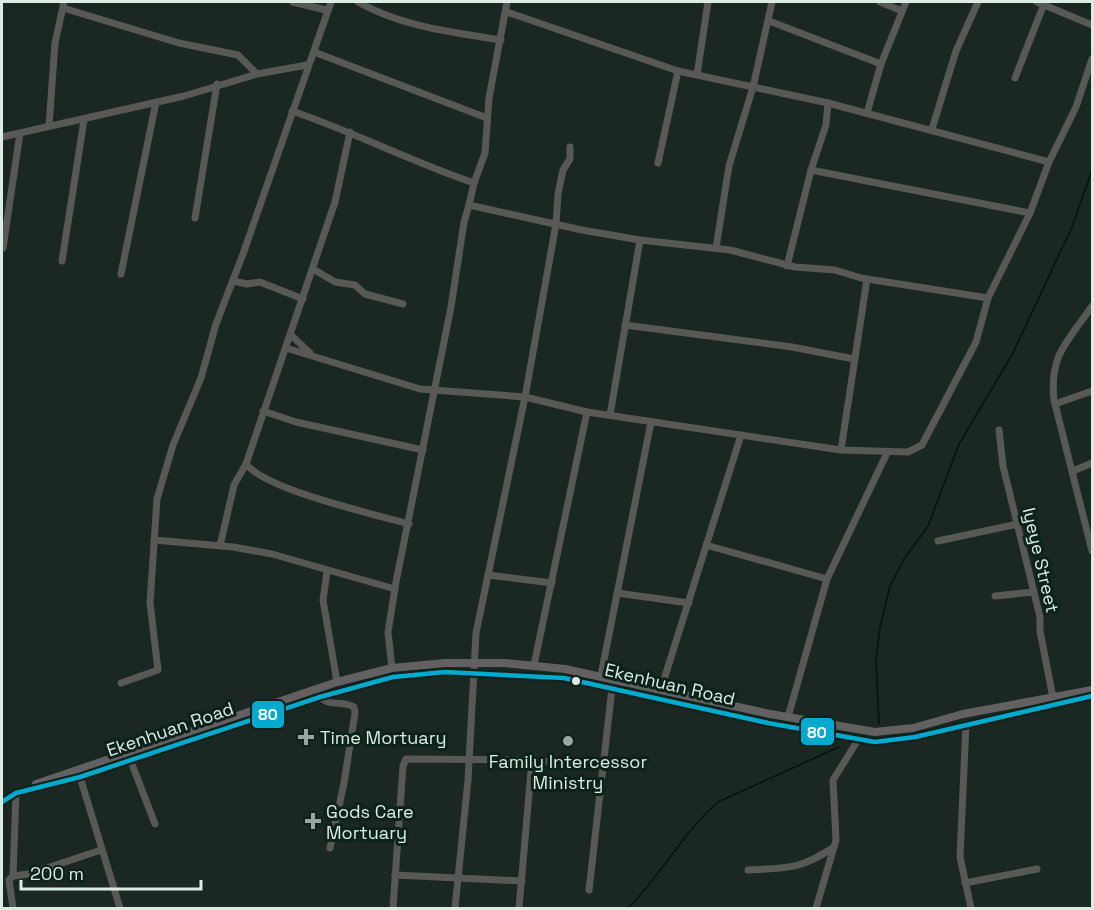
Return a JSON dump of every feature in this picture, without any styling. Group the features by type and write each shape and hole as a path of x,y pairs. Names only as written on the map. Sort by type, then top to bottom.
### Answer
{"main road":[{"name":"Ekenhuan Road","path":"2,796 337,682 392,668 445,663 534,665 601,675 788,717 875,732 913,728 963,714 1092,690"},
{"name":"Ekenhuan Road","path":"2,802 16,793 80,777 320,696 393,677 474,673 533,675 612,688 768,723 875,742 915,737 1092,696"}],"street":[{"path":"293,2 326,10"},
{"path":"121,683 158,670 150,603 157,499 173,445 201,378 216,324 307,65 314,51 326,10 331,2"},
{"path":"358,2 376,12 415,25 501,40"},
{"path":"392,668 388,632 395,589 435,388 464,222 485,153 487,118 507,2"},
{"path":"697,75 708,2"},
{"path":"716,248 729,166 753,87 770,21 772,2"},
{"path":"880,2 902,10"},
{"path":"867,113 881,64 906,2"},
{"path":"932,129 956,51 978,2"},
{"path":"1015,78 1041,3 1092,25"},
{"path":"49,126 55,43 64,5 179,43 230,52 238,55 256,74"},
{"path":"507,12 678,71 828,103 1049,162"},
{"path":"770,21 881,64"},
{"path":"314,51 487,118"},
{"path":"286,348 420,389 435,388 467,394 525,397 587,412 841,450 908,452 922,445 976,342 988,298 1030,213 1049,162 1076,107 1092,58"},
{"path":"2,137 184,96 217,84 256,74 307,65"},
{"path":"658,164 678,71"},
{"path":"195,218 217,84"},
{"path":"121,274 156,102"},
{"path":"787,266 811,170 826,125 828,103"},
{"path":"292,111 350,132 422,165 474,183"},
{"path":"62,261 84,120"},
{"path":"220,546 234,486 246,464 335,202 350,132"},
{"path":"3,248 20,133"},
{"path":"455,909 469,758 476,633 525,397 556,224 558,194 563,170 570,159 570,147"},
{"path":"811,170 1030,213"},
{"path":"469,205 640,240 716,248 787,266 836,270 867,279 988,298"},
{"path":"610,415 640,240"},
{"path":"313,269 335,282 355,285 365,294 403,304"},
{"path":"841,450 867,279"},
{"path":"233,281 247,284 260,282 303,299"},
{"path":"1092,306 1053,364 1051,377 1055,404 1091,539 1092,551"},
{"path":"626,325 792,347 854,359"},
{"path":"291,335 312,355"},
{"path":"1055,404 1092,391"},
{"path":"263,411 297,422 423,450"},
{"path":"534,665 587,412"},
{"path":"601,675 651,422"},
{"name":"Iyeye Street","path":"999,430 1003,465 1034,592 1053,698"},
{"path":"661,689 741,435"},
{"path":"788,717 827,579 887,453"},
{"path":"1073,471 1092,463"},
{"path":"246,464 270,480 289,488 409,524"},
{"path":"938,542 1018,524"},
{"path":"154,540 220,546 272,554 327,572 395,589"},
{"path":"706,545 827,579"},
{"path":"327,572 323,600 337,682"},
{"path":"488,575 552,583"},
{"path":"995,596 1034,592"},
{"path":"617,593 688,603"},
{"path":"589,890 601,766 612,688"},
{"path":"320,696 328,703 351,704 355,713 330,848"},
{"path":"966,724 960,857 971,909"},
{"path":"816,909 834,848 837,825 833,780 858,740"},
{"path":"130,759 154,824"},
{"path":"393,909 403,766 406,759 532,760 601,766"},
{"path":"519,909 532,760"},
{"path":"80,777 120,909"},
{"path":"13,909 11,878 16,793"},
{"path":"747,870 789,869 812,862 834,848"},
{"path":"2,883 11,878 101,850"},
{"path":"965,884 1037,869"},
{"path":"395,875 458,876 522,881"}],"waterway":[{"path":"879,724 876,659 880,627 890,586 904,559 928,526 959,444 1013,353 1072,227 1092,170"},
{"path":"628,908 640,896 693,827 718,802 839,747"}],"transit line":[{"name":"80","path":"2,802 16,793 80,777 320,697 393,677 445,672 564,678 768,723 875,742 915,737 1092,696"}],"place":[{"name":"Time Mortuary","path":"306,737"},
{"name":"Family Intercessor Ministry","path":"568,741"},
{"name":"Gods Care Mortuary","path":"313,821"}]}
